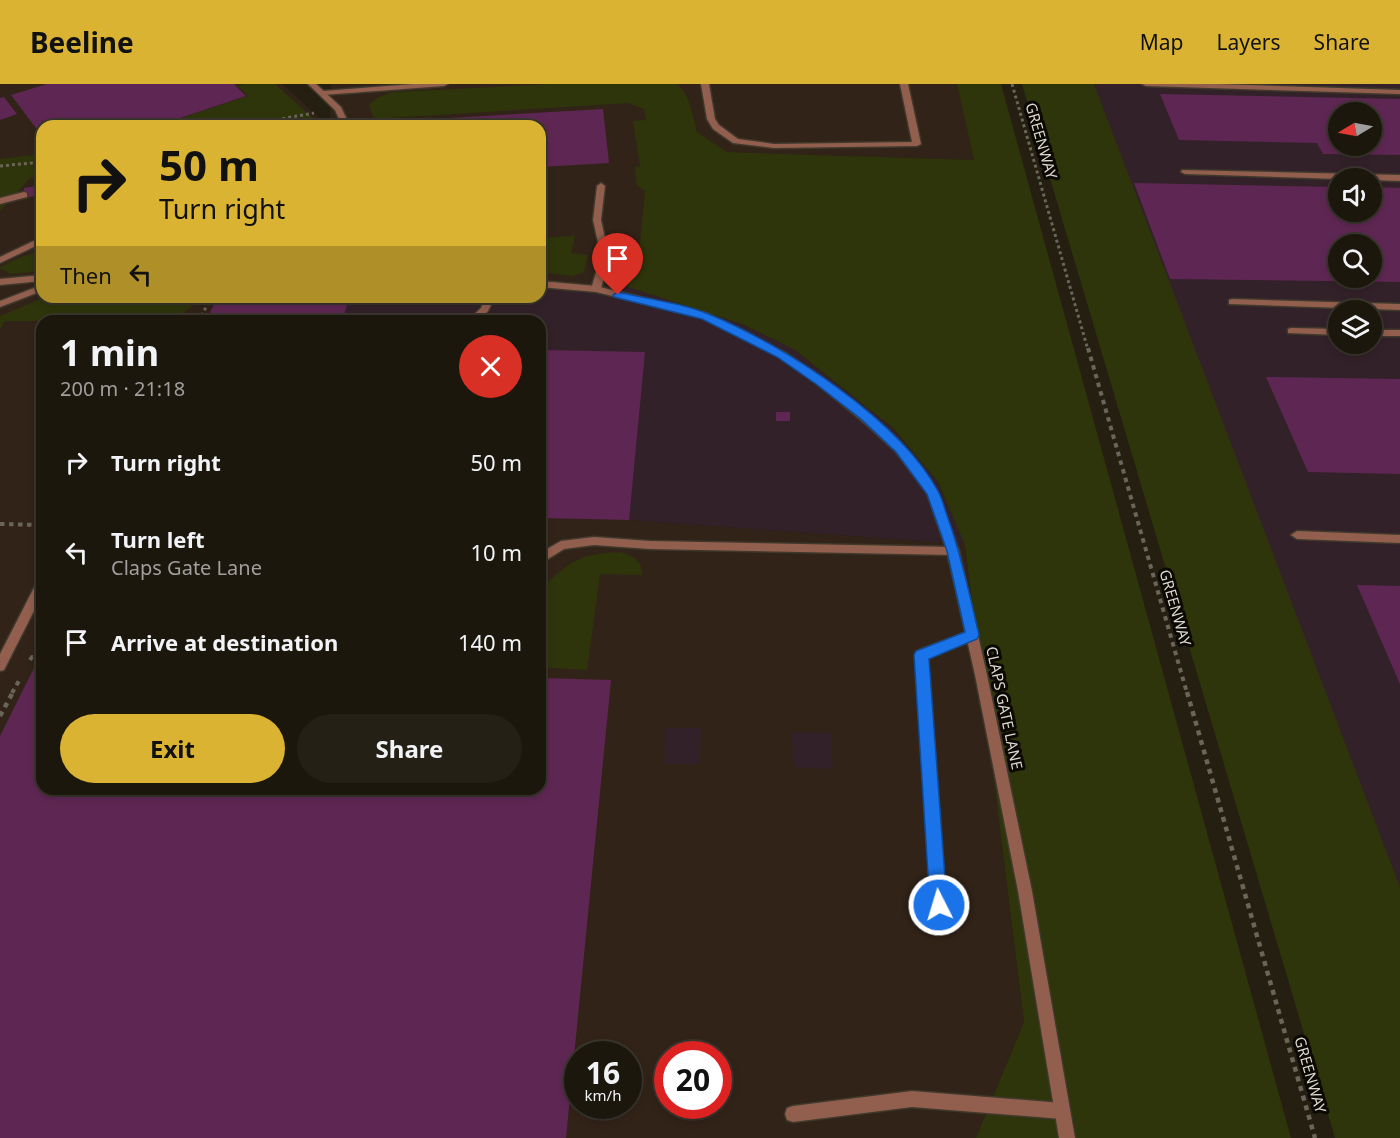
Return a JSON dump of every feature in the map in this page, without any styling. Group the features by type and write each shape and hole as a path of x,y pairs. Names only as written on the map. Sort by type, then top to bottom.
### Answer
{"street":[{"path":"312,84 338,109 343,120"},
{"path":"323,93 444,84"},
{"path":"705,84 711,119 716,127 736,141 774,146 917,144 904,84"},
{"path":"1146,84 1400,92"},
{"path":"1185,172 1400,178"},
{"path":"596,290 606,256 597,220 600,186"},
{"path":"0,201 24,195"},
{"path":"0,260 36,243"},
{"path":"0,282 36,279"},
{"name":"CLAPS GATE LANE","path":"546,285 596,290 706,316 781,354 820,381 865,417 900,449 932,492 953,551 972,635 1025,891 1066,1138"},
{"path":"0,304 36,290"},
{"path":"1232,302 1400,307"},
{"path":"478,315 488,303"},
{"path":"1291,331 1328,332"},
{"path":"1382,333 1400,333"},
{"path":"1297,535 1400,539"},
{"path":"546,551 561,545 594,541 650,545 953,551"},
{"path":"0,666 36,595"},
{"path":"939,905 921,655 972,635"},
{"path":"793,1114 912,1100 1062,1111"}],"path":[{"name":"GREENWAY","path":"1012,84 1315,1138"},
{"path":"273,120 315,112"},
{"path":"0,166 36,163"},
{"path":"0,524 36,525"},
{"path":"27,667 32,657 36,657"},
{"path":"0,716 21,676"}],"shaded area":[{"path":"0,84 282,84 321,120 36,120 36,303 214,303 209,315 36,315 36,795 546,795 546,518 629,520 965,544 1024,1022 976,1138 0,1138"},
{"path":"331,84 957,84 974,160 727,152 697,132 691,108 674,301 546,291 546,120 330,120"},
{"path":"1094,84 1400,84 1400,887 1182,318"},
{"path":"628,287 742,324 795,350 893,428 938,482 965,544 629,520 546,518 546,315 209,315 214,303 546,303 546,289"},
{"path":"666,728 701,728 700,764 664,764"},
{"path":"792,732 831,733 833,769 793,767"}],"green space":[{"path":"275,84 315,120 176,120 248,96 238,86"},
{"path":"554,84 677,84 688,100 697,132 727,152 974,160 957,84 1001,84 1291,1138 976,1138 1024,1022 965,545 938,482 893,428 795,350 742,324 628,287 631,264 638,264 645,191 637,186 635,167 640,166 633,121 646,120 644,109 628,103 374,119 369,105 378,97 394,92"},
{"path":"1022,84 1094,84 1400,887 1400,1138 1335,1138"},
{"path":"36,155 36,177 30,178 0,211 0,159"},
{"path":"575,236 571,253 588,255 584,272 572,276 546,273 546,238"},
{"path":"36,253 36,272 11,274 1,269 0,267"},
{"path":"36,301 36,303 197,303 180,315 36,315 36,321 5,321 0,329 0,316"},
{"path":"621,552 630,556 641,566 642,575 600,574 587,670 546,667 546,584 576,561 584,557"}],"building":[{"path":"47,84 234,84 246,96 174,120 36,120 36,128 11,95"},
{"path":"1160,94 1400,99 1400,155 1382,155 1382,102 1328,102 1328,154 1323,154 1317,143 1179,140"},
{"path":"4,97 17,114 0,120 0,98"},
{"path":"603,109 609,163 546,167 546,120 413,120"},
{"path":"1134,183 1328,187 1328,222 1382,222 1382,187 1400,188 1400,282 1382,282 1382,234 1328,234 1328,281 1170,279"},
{"path":"36,186 36,196 24,198 24,188"},
{"path":"214,303 348,303 344,315 209,315"},
{"path":"546,350 645,352 629,520 546,518"},
{"path":"1266,377 1400,379 1400,474 1308,472"},
{"path":"776,412 790,412 790,421 776,421"},
{"path":"1357,585 1400,586 1400,684"},
{"path":"36,664 36,795 546,795 546,678 611,680 576,1041 564,1041 564,1119 568,1119 566,1138 0,1138 0,736"}],"route":[{"path":"618,295 706,316 781,354 820,381 865,417 900,449 932,492 953,551 972,635 921,655 939,905"}]}
